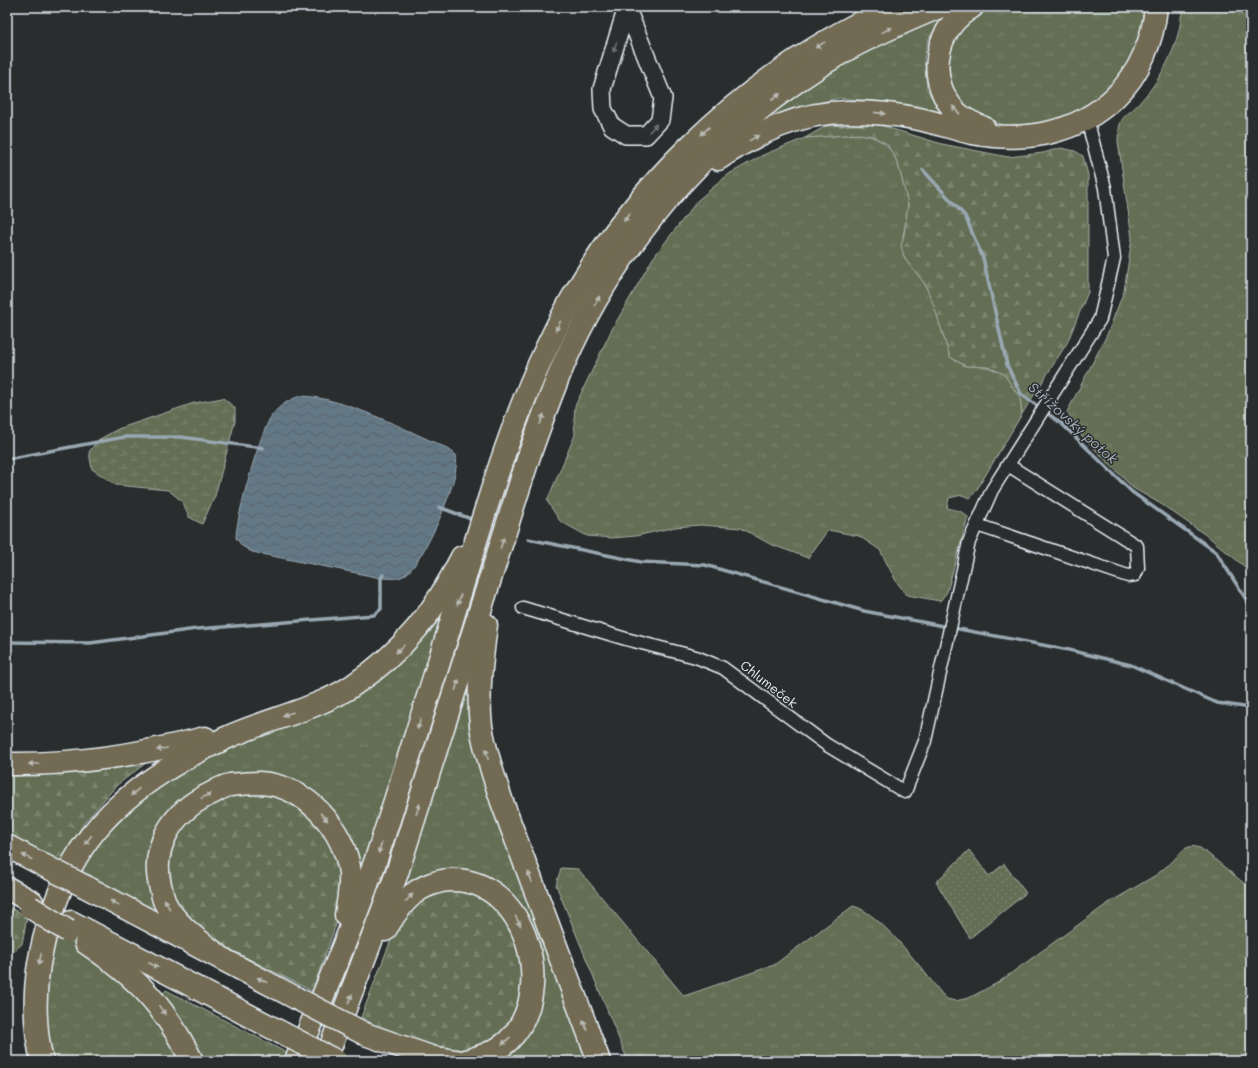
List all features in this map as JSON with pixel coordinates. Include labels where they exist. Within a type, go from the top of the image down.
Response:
[{"type":"highway","points":[[296,1061],[338,959],[374,864],[500,470],[546,350],[574,297],[600,255],[631,211],[651,186],[730,108],[784,68],[878,7]]},
{"type":"highway","points":[[842,31],[892,7]]},
{"type":"highway","points":[[325,1061],[397,873],[530,452],[565,361],[617,267],[646,226],[685,180],[707,156],[744,122],[795,82],[848,49],[939,7]]},
{"type":"highway","points":[[972,7],[956,19],[943,38],[938,52],[937,65],[941,90],[957,113],[970,121],[988,130],[1030,136]]},
{"type":"highway","points":[[685,180],[758,135],[787,122],[826,113],[847,112],[895,115],[978,134],[1006,137],[1030,136],[1060,131],[1087,118],[1109,103],[1120,92],[1137,68],[1152,31],[1156,7]]},
{"type":"highway","points":[[42,1061],[36,1005],[38,971],[45,934],[63,882],[84,844],[114,810],[163,771],[191,755],[254,726],[312,705],[350,688],[384,663],[404,645],[441,595],[453,574],[500,470]]},
{"type":"highway","points":[[490,580],[480,698],[481,725],[488,760],[502,802],[599,1061]]},
{"type":"highway","points":[[7,764],[58,764],[113,758],[168,748],[254,726]]},
{"type":"highway","points":[[224,960],[180,924],[165,902],[157,877],[158,854],[165,834],[175,818],[196,800],[228,786],[261,783],[283,789],[302,798],[324,816],[336,831],[345,852],[350,874],[349,898],[338,959]]},
{"type":"highway","points":[[7,846],[417,1061]]},
{"type":"highway","points":[[363,965],[397,911],[413,894],[428,885],[446,880],[460,880],[474,883],[487,889],[502,900],[513,913],[528,943],[532,976],[525,1016],[518,1029],[508,1040],[494,1051],[480,1057],[464,1061]]},
{"type":"highway","points":[[7,889],[70,927],[336,1061]]},
{"type":"highway","points":[[70,927],[138,982],[156,1001],[171,1022],[192,1061]]},
{"type":"highway","points":[[364,1034],[431,1058],[456,1061]]},
{"type":"street","points":[[627,8],[663,98],[660,120],[646,135],[626,135],[612,126],[603,109],[602,89],[627,8]]},
{"type":"street","points":[[1008,465],[1137,546],[1138,568],[1135,575],[1128,576],[977,525],[992,490],[1100,319],[1114,258],[1105,188],[1087,118]]},
{"type":"street","name":"Chlumeček","points":[[523,608],[626,639],[696,656],[719,666],[739,678],[827,746],[905,792],[923,747],[969,542],[977,525]]},
{"type":"green space","points":[[996,7],[1146,7],[1140,37],[1132,58],[1118,79],[1105,92],[1092,103],[1077,112],[1060,119],[1043,124],[1008,126],[981,116],[964,106],[952,89],[946,67],[947,53],[966,25],[976,16]]},
{"type":"green space","points":[[1182,7],[1251,7],[1251,572],[1210,538],[1161,504],[1133,488],[1079,433],[1067,412],[1107,335],[1124,291],[1132,238],[1118,141],[1120,125],[1124,117],[1136,107],[1157,81],[1164,69],[1175,45],[1181,20]]},
{"type":"green space","points":[[945,15],[928,40],[924,59],[927,89],[941,113],[932,115],[896,103],[839,98],[804,106],[756,125],[837,67],[882,41]]},
{"type":"green space","points":[[876,124],[942,144],[1008,157],[1043,153],[1061,148],[1075,151],[1083,156],[1088,175],[1088,292],[1067,343],[1022,414],[1020,398],[1004,374],[988,367],[966,366],[950,357],[934,306],[925,284],[905,259],[901,246],[908,204],[898,163],[887,144],[872,136],[859,134],[805,138],[826,126]]},
{"type":"green space","points":[[859,134],[870,136],[885,144],[895,157],[908,202],[908,211],[903,237],[904,255],[908,264],[923,281],[929,293],[950,357],[966,366],[988,367],[1004,374],[1020,398],[1022,414],[976,491],[970,498],[962,495],[949,498],[947,508],[960,511],[968,517],[947,592],[940,601],[907,595],[896,581],[880,550],[859,536],[828,530],[808,558],[770,544],[741,528],[700,525],[675,527],[636,536],[612,538],[587,536],[560,521],[547,501],[575,435],[575,406],[611,331],[653,258],[698,200],[729,174],[763,155],[805,138]]},
{"type":"green space","points":[[223,398],[235,408],[235,421],[215,496],[202,524],[189,517],[182,501],[168,490],[116,485],[92,469],[89,452],[98,440],[118,429],[194,403]]},
{"type":"green space","points":[[440,616],[444,618],[359,873],[156,830],[149,854],[148,872],[159,913],[80,870],[105,836],[150,792],[197,760],[306,716]]},
{"type":"green space","points":[[470,684],[592,1061],[495,1061],[404,884]]},
{"type":"green space","points":[[146,763],[117,785],[83,824],[62,863],[7,834],[7,775],[18,776],[87,772]]},
{"type":"green space","points":[[230,791],[281,794],[319,820],[339,854],[341,911],[312,991],[204,936],[170,900],[164,856],[180,822]]},
{"type":"green space","points":[[1192,846],[1200,848],[1207,853],[1251,889],[1251,1061],[628,1061],[556,885],[561,868],[578,869],[684,996],[774,965],[853,906],[876,919],[901,944],[942,994],[947,999],[955,1001],[969,998],[999,982],[1107,904],[1156,875],[1172,862],[1184,849]]},
{"type":"green space","points":[[969,850],[989,876],[1004,864],[1026,893],[970,938],[936,882]]},
{"type":"green space","points":[[459,886],[498,904],[525,960],[519,1013],[491,1046],[447,1054],[381,1029],[361,1017],[396,927],[416,899]]},
{"type":"green space","points":[[7,906],[27,917],[22,944],[7,957]]},
{"type":"green space","points":[[55,933],[78,944],[136,990],[185,1061],[51,1061],[47,1034],[45,993]]},
{"type":"green space","points":[[166,990],[289,1054],[286,1061],[201,1061],[163,993]]},
{"type":"water","points":[[300,396],[335,402],[354,408],[447,448],[456,455],[456,466],[453,481],[448,499],[440,518],[422,554],[413,567],[402,577],[381,578],[252,552],[242,546],[236,538],[244,494],[255,456],[267,424],[278,408],[288,401]]},
{"type":"waterway","name":"Střížovský potok","points":[[923,170],[965,216],[983,258],[1007,365],[1021,394],[1062,424],[1132,492],[1216,552],[1251,607]]},
{"type":"waterway","points":[[7,459],[124,437],[181,437],[263,448]]},
{"type":"waterway","points":[[439,507],[471,519]]},
{"type":"waterway","points":[[528,539],[641,562],[705,565],[864,611],[1069,650],[1131,665],[1217,703],[1251,708]]},
{"type":"waterway","points":[[7,642],[90,643],[197,629],[374,615],[381,609],[381,578],[383,575]]}]
